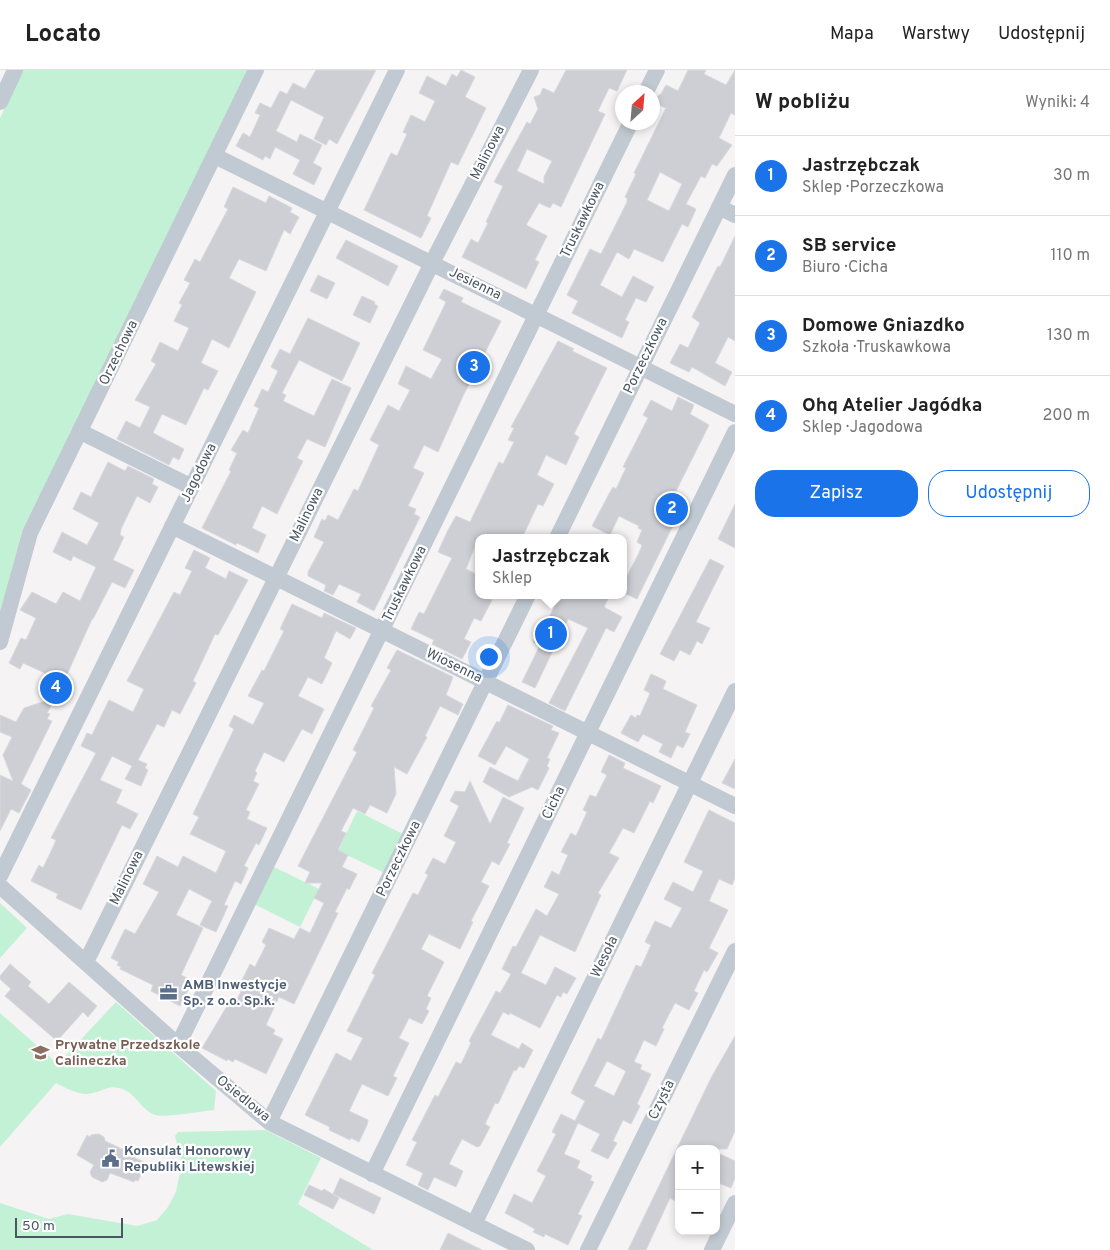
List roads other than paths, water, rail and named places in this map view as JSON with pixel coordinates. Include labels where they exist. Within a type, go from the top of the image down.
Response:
[{"type":"street","points":[[0,102],[15,70]]},
{"type":"street","name":"Orzechowa","points":[[0,642],[30,532],[81,432],[256,70]]},
{"type":"street","name":"Jagodowa","points":[[0,876],[397,70]]},
{"type":"street","name":"Malinowa","points":[[86,962],[432,263],[531,70]]},
{"type":"street","points":[[650,85],[657,70]]},
{"type":"street","name":"Truskawkowa","points":[[178,1045],[627,130]]},
{"type":"street","name":"Jesienna","points":[[215,156],[735,414]]},
{"type":"street","name":"Porzeczkowa","points":[[559,534],[735,175]]},
{"type":"street","points":[[719,208],[735,215]]},
{"type":"street","points":[[81,432],[192,487]]},
{"type":"street","name":"Cicha","points":[[372,1174],[735,432]]},
{"type":"street","name":"Wiosenna","points":[[172,526],[735,806]]},
{"type":"street","name":"Porzeczkowa","points":[[269,1122],[526,599]]},
{"type":"street","name":"Wesoła","points":[[474,1224],[735,691]]},
{"type":"street","name":"Osiedlowa","points":[[0,886],[178,1045],[269,1122],[527,1250]]},
{"type":"street","name":"Czysta","points":[[588,1250],[735,951]]},
{"type":"street","points":[[712,1250],[735,1203]]},
{"type":"place","name":"Domowe Gniazdko","points":[[474,367]]},
{"type":"place","name":"SB service","points":[[672,509]]},
{"type":"place","name":"Jastrzębczak","points":[[551,634]]},
{"type":"place","name":"Ohq Atelier Jagódka","points":[[56,688]]},
{"type":"place","name":"AMB Inwestycje Sp. z o.o. Sp.k.","points":[[169,993]]},
{"type":"place","name":"Prywatne Przedszkole Calineczka","points":[[41,1053]]},
{"type":"place","name":"Konsulat Honorowy Republiki Litewskiej","points":[[110,1159]]}]
